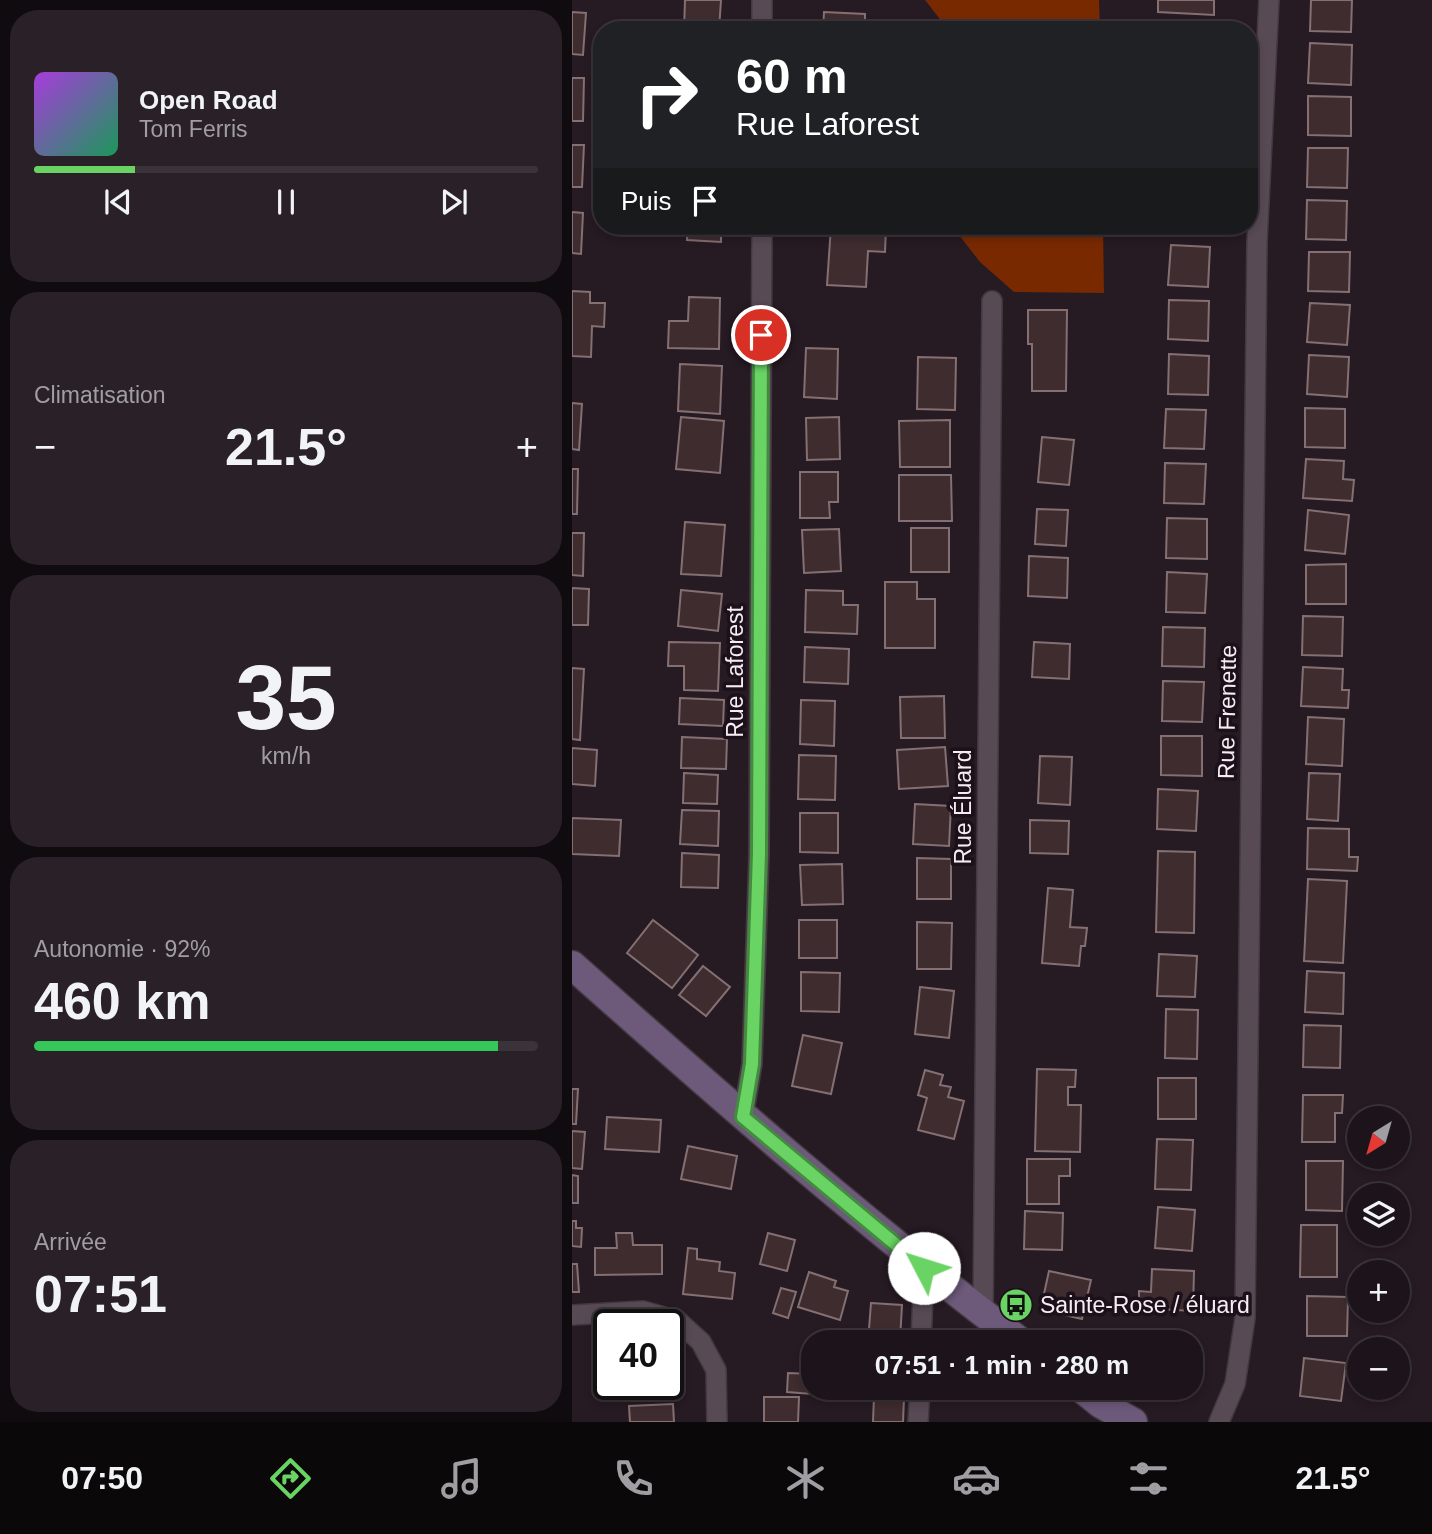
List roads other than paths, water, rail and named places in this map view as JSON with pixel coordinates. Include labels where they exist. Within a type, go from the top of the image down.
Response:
[{"type":"street","points":[[762,0],[762,21]]},
{"type":"street","name":"Rue Frenette","points":[[1258,222],[1269,0]]},
{"type":"street","name":"Rue Laforest","points":[[743,1117],[752,1064],[759,853],[762,235]]},
{"type":"street","name":"Rue Frenette","points":[[1219,1422],[1235,1384],[1245,1318],[1257,235]]},
{"type":"street","name":"Rue Éluard","points":[[983,1314],[992,301]]},
{"type":"street","points":[[572,965],[743,1117],[924,1268],[1005,1330]]},
{"type":"street","points":[[921,1330],[924,1268]]},
{"type":"street","points":[[572,1315],[643,1311],[678,1321],[702,1342],[716,1370],[717,1422]]},
{"type":"street","points":[[918,1422],[919,1400]]},
{"type":"street","points":[[1096,1400],[1133,1422]]},
{"type":"place","name":"Sainte-Rose / éluard","points":[[1016,1305]]}]
